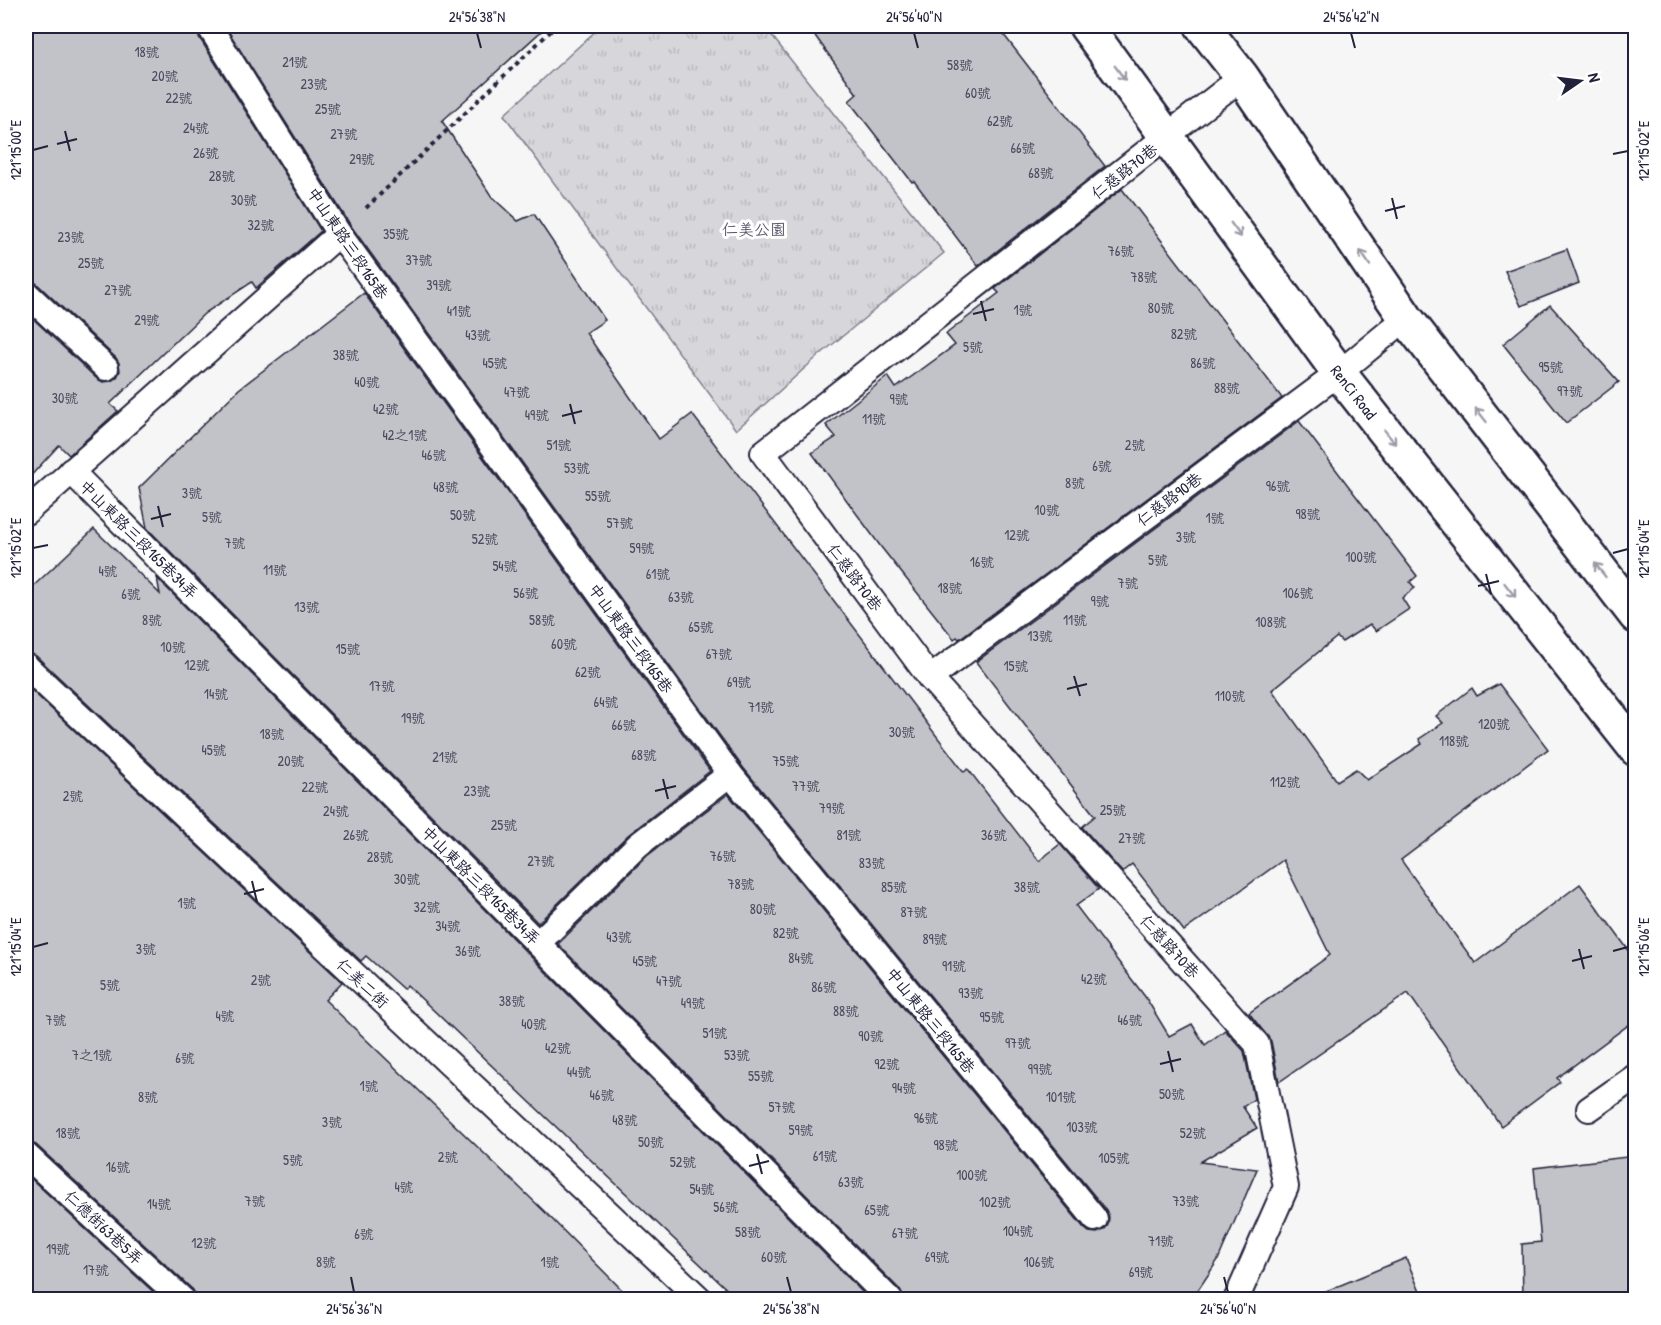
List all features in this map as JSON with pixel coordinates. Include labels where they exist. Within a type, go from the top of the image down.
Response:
[{"type":"street","name":"RenCi Road","points":[[1086,26],[1339,373],[1635,749]]},
{"type":"street","points":[[1202,26],[1242,77],[1406,318],[1635,616]]},
{"type":"lane","name":"中山東路三段165巷","points":[[209,26],[339,234],[730,774],[1095,1219]]},
{"type":"lane","name":"仁慈路70巷","points":[[1236,1299],[1286,1187],[1257,1044],[930,678],[763,453],[1242,77]]},
{"type":"lane","points":[[26,512],[339,234]]},
{"type":"lane","points":[[26,293],[105,368]]},
{"type":"lane","name":"仁慈路90巷","points":[[930,678],[1339,373],[1406,318]]},
{"type":"lane","name":"中山東路三段165巷34弄","points":[[71,471],[890,1299]]},
{"type":"lane","name":"仁美二街","points":[[26,666],[701,1299]]},
{"type":"lane","points":[[538,943],[638,845],[730,774]]},
{"type":"lane","points":[[1589,1109],[1635,1076]]},
{"type":"lane","name":"仁德街63巷5弄","points":[[26,1155],[183,1299]]},
{"type":"path","points":[[339,234],[556,26]]},
{"type":"green space","name":"仁美公園","points":[[601,26],[764,26],[944,253],[816,358],[736,430],[504,115]]},
{"type":"building","points":[[26,26],[195,26],[197,34],[321,231],[256,288],[252,282],[205,313],[110,404],[118,411],[69,455],[59,445],[26,481],[26,312],[97,379],[103,382],[111,381],[120,371],[116,358],[36,283],[26,279]]},
{"type":"building","points":[[225,26],[547,26],[442,121],[492,197],[518,221],[534,214],[605,320],[586,333],[659,439],[692,414],[964,772],[968,769],[1039,861],[1060,844],[1099,889],[1076,906],[1146,998],[1169,1036],[1192,1024],[1205,1045],[1225,1030],[1244,1051],[1254,1099],[1243,1107],[1257,1128],[1200,1162],[1257,1169],[1218,1260],[1192,1299],[904,1299],[900,1290],[558,944],[647,856],[728,794],[1084,1228],[1089,1232],[1097,1233],[1108,1225],[1109,1217],[1106,1210],[741,765],[351,226]]},
{"type":"building","points":[[808,26],[997,26],[1105,166],[978,266],[914,181],[912,182],[849,101],[857,94]]},
{"type":"building","points":[[1122,189],[1282,398],[959,639],[957,637],[954,639],[881,547],[812,453],[836,437],[826,425],[888,376],[896,388],[955,345],[946,334],[999,293],[995,289]]},
{"type":"building","points":[[1567,249],[1579,283],[1521,306],[1505,271]]},
{"type":"building","points":[[364,293],[710,771],[628,835],[538,923],[147,528],[139,488],[239,389]]},
{"type":"building","points":[[1550,305],[1619,382],[1566,423],[1503,344]]},
{"type":"building","points":[[1299,421],[1417,576],[1410,582],[1415,588],[1402,598],[1409,609],[1376,631],[1370,624],[1342,642],[1337,637],[1272,690],[1337,781],[1356,769],[1367,780],[1422,744],[1419,739],[1443,723],[1436,716],[1472,688],[1477,696],[1499,684],[1548,749],[1401,860],[1475,963],[1580,884],[1635,959],[1635,1020],[1557,1078],[1560,1082],[1501,1126],[1408,993],[1279,1082],[1271,1041],[1249,1013],[1330,955],[1283,860],[1184,931],[1132,864],[1122,872],[1082,827],[1095,816],[976,662]]},
{"type":"building","points":[[94,529],[160,594],[157,578],[869,1299],[737,1299],[407,985],[403,989],[366,956],[361,961],[36,656],[26,652],[26,593]]},
{"type":"building","points":[[26,685],[342,982],[325,1000],[544,1211],[631,1299],[197,1299],[193,1290],[36,1145],[26,1141]]},
{"type":"building","points":[[1635,1156],[1635,1299],[1523,1299],[1522,1244],[1541,1242],[1534,1168]]},
{"type":"building","points":[[26,1174],[161,1299],[26,1299]]},
{"type":"building","points":[[1406,1258],[1423,1299],[1307,1299]]}]
